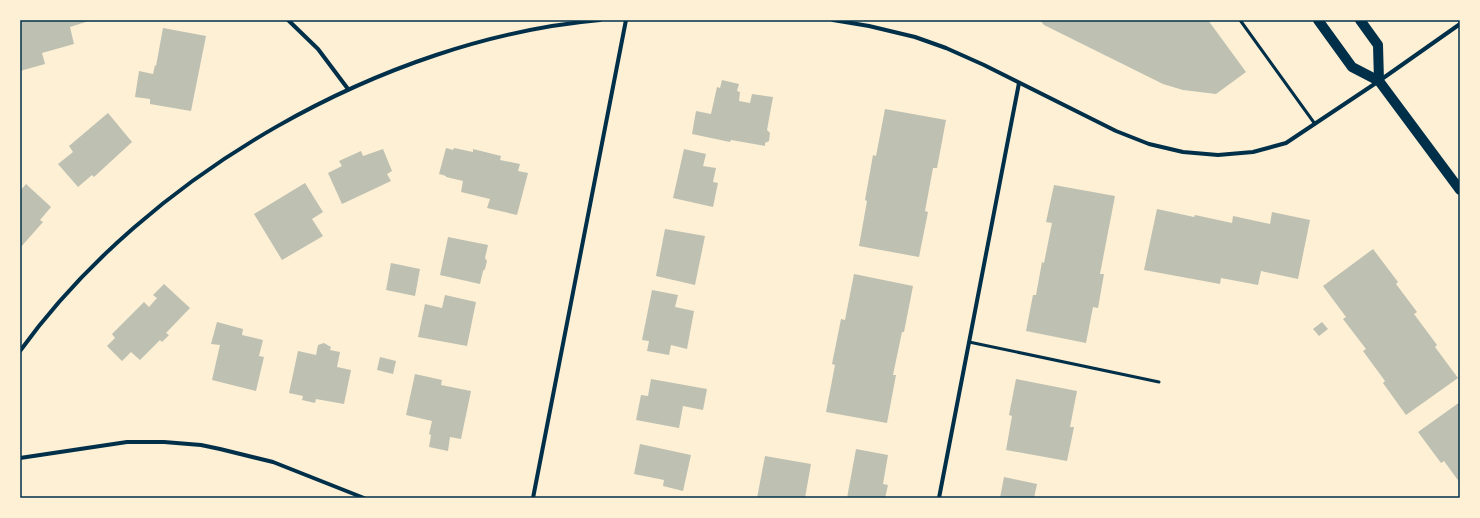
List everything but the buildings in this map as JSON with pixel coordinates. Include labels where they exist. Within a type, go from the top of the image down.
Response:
[{"type":"main road","points":[[1318,20],[1352,67],[1379,81],[1460,190]]},
{"type":"main road","points":[[1360,20],[1378,45],[1379,81]]},
{"type":"street","points":[[288,20],[318,49],[348,89]]},
{"type":"street","points":[[20,351],[79,280],[115,244],[159,206],[192,181],[249,142],[290,118],[348,89],[401,68],[477,43],[542,28],[575,22],[600,20]]},
{"type":"street","points":[[533,498],[626,20]]},
{"type":"street","points":[[833,20],[869,26],[915,37],[946,48],[1132,138],[1149,144],[1183,152],[1218,155],[1253,152],[1286,143],[1315,125],[1460,24]]},
{"type":"street","points":[[939,498],[1019,83]]},
{"type":"street","points":[[20,458],[127,442],[164,442],[201,445],[249,455],[273,462],[364,498]]},
{"type":"lane","points":[[1240,20],[1315,125]]},
{"type":"lane","points":[[969,342],[1159,382]]}]
